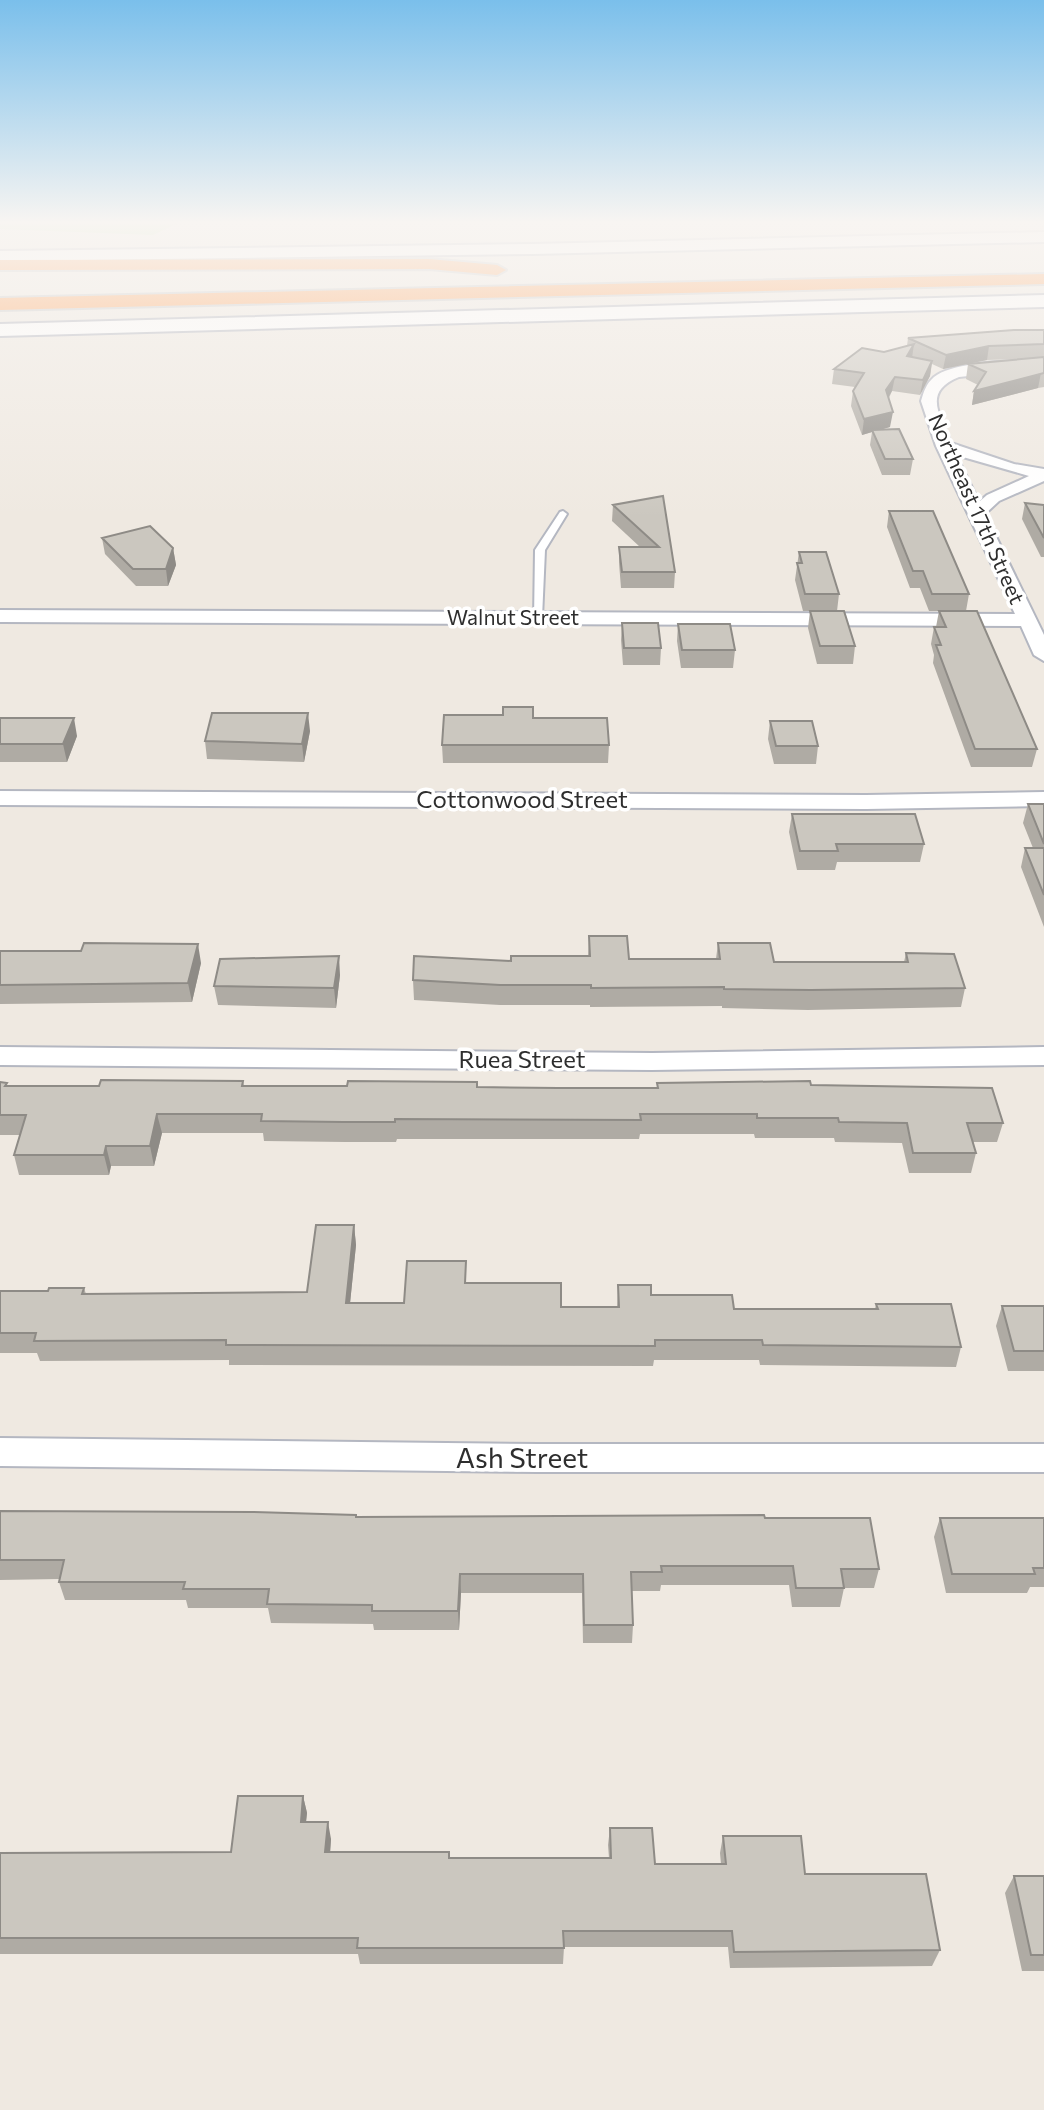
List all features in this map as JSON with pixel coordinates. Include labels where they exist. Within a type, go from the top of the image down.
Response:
[{"type":"main road","points":[[0,330],[343,320]]},
{"type":"street","name":"Northeast 17th Street","points":[[1044,364],[956,373],[941,379],[932,388],[928,401],[944,446],[1044,655]]},
{"type":"street","points":[[944,446],[1011,468],[1044,474]]},
{"type":"street","points":[[977,513],[993,498],[1044,474]]},
{"type":"street","name":"Walnut Street","points":[[0,616],[1027,620]]},
{"type":"street","name":"Cottonwood Street","points":[[0,798],[852,802],[1044,799]]},
{"type":"street","name":"Ruea Street","points":[[0,1056],[427,1060],[937,1059],[1044,1056]]},
{"type":"street","name":"Ash Street","points":[[0,1452],[538,1458],[1044,1458]]},
{"type":"lane","points":[[537,618],[540,550],[563,514]]},
{"type":"building","points":[[1044,330],[1044,344],[989,346],[946,355],[908,338]]},
{"type":"building","points":[[914,344],[907,356],[932,361],[923,380],[895,377],[886,390],[893,412],[864,419],[853,391],[864,373],[834,369],[862,348],[884,352]]},
{"type":"building","points":[[1044,357],[1044,373],[974,391],[986,372],[968,364]]},
{"type":"building","points":[[899,429],[913,459],[885,459],[872,430]]},
{"type":"building","points":[[663,496],[675,572],[622,572],[619,547],[659,547],[613,505]]},
{"type":"building","points":[[1025,503],[1044,505],[1044,538]]},
{"type":"building","points":[[889,511],[933,511],[969,594],[932,594],[923,571],[913,571]]},
{"type":"building","points":[[150,526],[173,548],[166,569],[133,569],[102,538]]},
{"type":"building","points":[[799,552],[826,552],[839,594],[805,594],[797,563],[802,563]]},
{"type":"building","points":[[810,611],[844,611],[855,646],[820,646]]},
{"type":"building","points":[[939,611],[977,611],[1037,749],[975,749],[936,645],[941,645],[934,627],[946,627]]},
{"type":"building","points":[[622,623],[658,623],[661,648],[624,648]]},
{"type":"building","points":[[678,624],[730,624],[735,650],[682,650]]},
{"type":"building","points":[[503,707],[533,707],[533,718],[607,718],[609,745],[442,745],[444,715],[503,715]]},
{"type":"building","points":[[212,713],[308,713],[302,744],[205,741]]},
{"type":"building","points":[[0,718],[74,718],[63,744],[0,744]]},
{"type":"building","points":[[770,721],[812,721],[818,746],[776,746]]},
{"type":"building","points":[[1028,804],[1044,804],[1044,844]]},
{"type":"building","points":[[792,814],[915,814],[924,844],[836,844],[838,851],[800,851]]},
{"type":"building","points":[[1025,848],[1044,848],[1044,895]]},
{"type":"building","points":[[589,936],[627,936],[629,959],[720,959],[718,943],[770,943],[774,962],[908,962],[906,953],[954,954],[965,988],[591,988],[591,985],[500,985],[413,980],[414,956],[511,961],[511,956],[590,956]]},
{"type":"building","points":[[84,943],[198,944],[188,983],[0,985],[0,951],[81,951]]},
{"type":"building","points":[[339,956],[334,988],[214,986],[220,959]]},
{"type":"building","points":[[101,1080],[243,1081],[242,1086],[347,1086],[348,1081],[477,1082],[477,1087],[558,1088],[658,1088],[657,1083],[810,1081],[811,1085],[992,1088],[1003,1123],[967,1123],[976,1153],[913,1153],[907,1123],[839,1122],[838,1118],[757,1118],[757,1114],[640,1114],[641,1120],[395,1119],[395,1122],[343,1122],[261,1121],[262,1114],[157,1114],[150,1146],[106,1146],[104,1155],[14,1155],[26,1115],[0,1115],[0,1082],[7,1083],[5,1086],[99,1086]]},
{"type":"building","points":[[316,1225],[354,1225],[346,1303],[404,1303],[407,1261],[466,1261],[465,1283],[561,1283],[561,1307],[619,1307],[618,1285],[651,1285],[651,1295],[732,1295],[734,1309],[878,1309],[876,1304],[951,1304],[961,1347],[763,1345],[762,1340],[655,1340],[655,1346],[226,1345],[226,1340],[34,1341],[36,1333],[0,1333],[0,1291],[84,1288],[82,1294],[307,1292]]},
{"type":"building","points":[[1002,1306],[1044,1306],[1044,1351],[1014,1351]]},
{"type":"building","points":[[0,1511],[252,1512],[356,1517],[764,1515],[765,1518],[870,1518],[879,1569],[841,1569],[844,1588],[796,1588],[793,1566],[661,1566],[662,1572],[631,1572],[633,1625],[584,1625],[583,1574],[460,1574],[458,1611],[372,1611],[372,1605],[267,1604],[269,1589],[183,1589],[185,1582],[59,1582],[64,1560],[0,1560]]},
{"type":"building","points":[[940,1518],[1044,1518],[1044,1568],[1033,1568],[1035,1574],[952,1574]]},
{"type":"building","points":[[238,1796],[303,1796],[301,1822],[328,1822],[325,1852],[449,1852],[449,1858],[611,1858],[610,1828],[652,1828],[655,1864],[726,1864],[723,1836],[801,1836],[805,1874],[926,1874],[940,1950],[734,1952],[732,1931],[563,1931],[564,1948],[357,1948],[358,1938],[0,1938],[0,1853],[231,1852]]},
{"type":"building","points":[[1014,1876],[1044,1876],[1044,1955],[1031,1955]]}]
